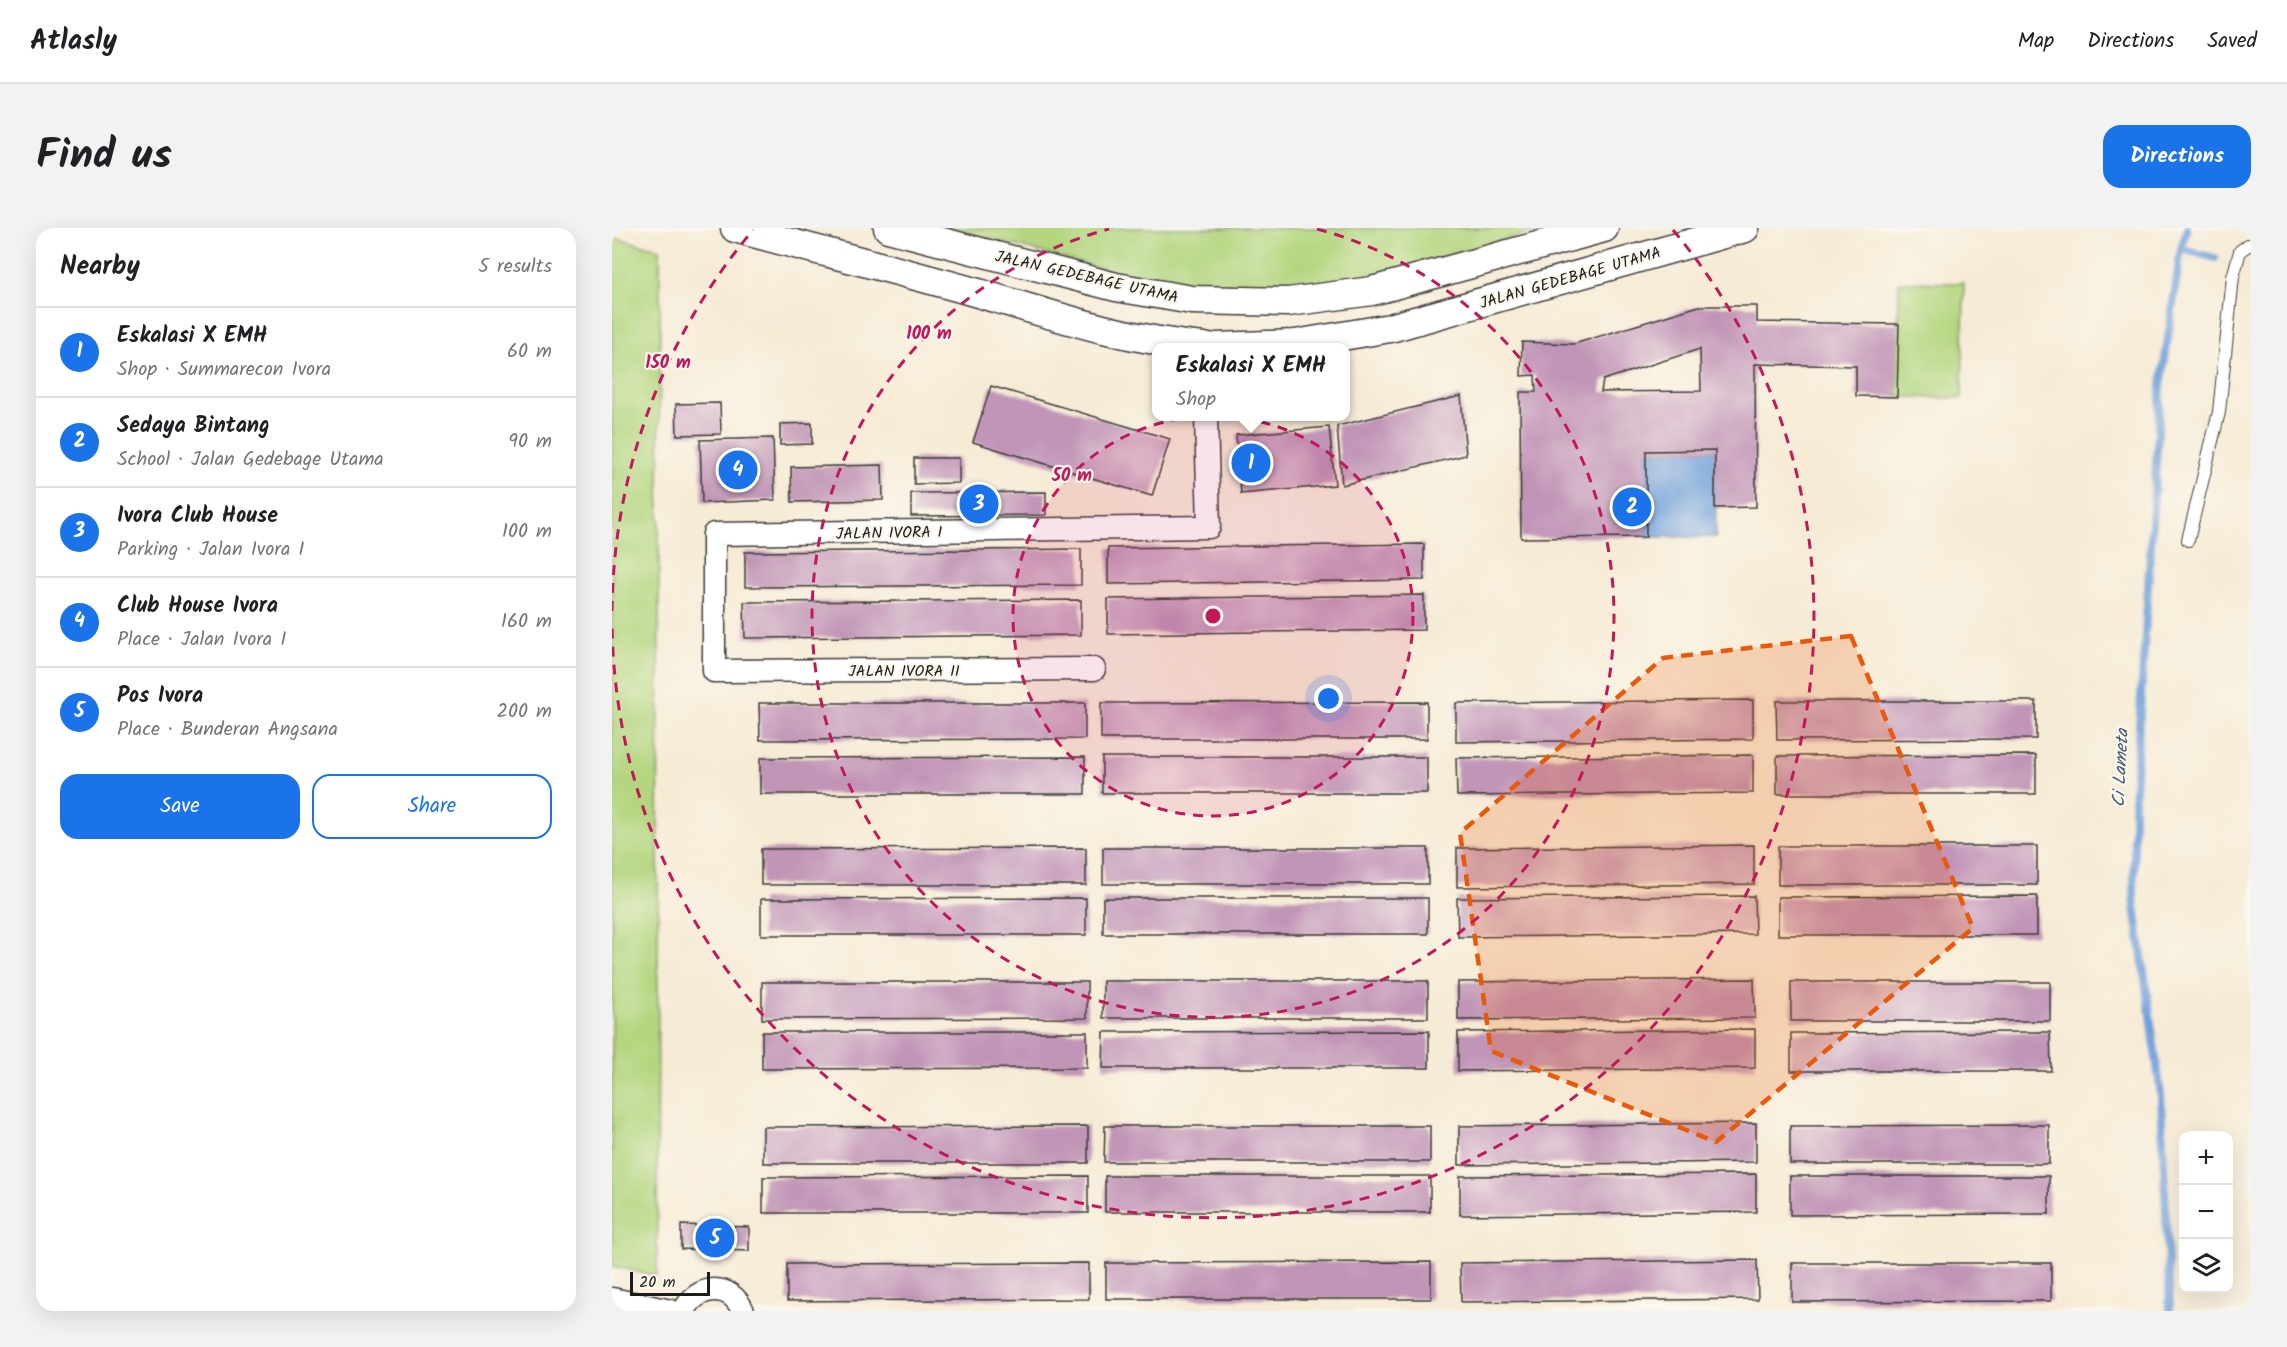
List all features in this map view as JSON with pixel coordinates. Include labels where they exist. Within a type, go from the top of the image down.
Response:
[{"type":"street","points":[[735,228],[936,281],[1103,329],[1174,343]]},
{"type":"street","name":"JALAN GEDEBAGE UTAMA","points":[[888,228],[1116,286],[1181,298],[1288,302],[1372,291],[1604,228]]},
{"type":"street","name":"JALAN GEDEBAGE UTAMA","points":[[1301,343],[1390,328],[1745,228]]},
{"type":"street","points":[[936,281],[945,243]]},
{"type":"street","name":"JALAN IVORA I","points":[[714,671],[714,534],[1209,527],[1206,421]]},
{"type":"street","name":"JALAN IVORA II","points":[[714,671],[1094,669]]},
{"type":"street","points":[[684,1311],[694,1296],[704,1291],[714,1290],[734,1296],[743,1311]]},
{"type":"street","points":[[612,1299],[671,1311]]},
{"type":"lane","points":[[2187,540],[2219,412],[2233,277],[2240,251],[2247,245],[2251,245]]},
{"type":"highlighted area","points":[[1851,636],[1973,928],[1716,1142],[1491,1051],[1460,833],[1663,658]]},
{"type":"green space","points":[[947,228],[1548,228],[1368,277],[1287,289],[1193,286],[1120,273]]},
{"type":"green space","points":[[612,237],[660,249],[657,1276],[612,1266]]},
{"type":"green space","points":[[1899,282],[1964,283],[1962,398],[1897,397]]},
{"type":"water","points":[[1715,450],[1716,537],[1646,537],[1646,451]]},
{"type":"building","points":[[1699,306],[1757,306],[1757,322],[1899,324],[1897,397],[1856,396],[1856,366],[1755,364],[1756,507],[1715,508],[1715,450],[1646,451],[1646,537],[1521,538],[1520,392],[1536,392],[1535,375],[1521,376],[1522,342],[1574,344]],"holes":[[[1700,349],[1701,391],[1601,392],[1603,380]]]},
{"type":"building","points":[[991,386],[1170,439],[1152,496],[973,442]]},
{"type":"building","points":[[1461,396],[1466,455],[1342,485],[1337,426]]},
{"type":"building","points":[[720,403],[721,434],[677,435],[676,404]]},
{"type":"building","points":[[812,423],[812,444],[780,445],[780,424]]},
{"type":"building","points":[[1329,427],[1335,485],[1241,494],[1236,435]]},
{"type":"building","points":[[773,438],[775,500],[702,503],[700,440]]},
{"type":"building","points":[[914,458],[959,458],[959,483],[914,484]]},
{"type":"building","points":[[882,465],[883,500],[792,502],[791,467]]},
{"type":"building","points":[[1046,492],[1046,515],[911,516],[911,493]]},
{"type":"building","points":[[1424,544],[1424,580],[1108,584],[1108,548]]},
{"type":"building","points":[[1081,549],[1081,585],[745,587],[745,552]]},
{"type":"building","points":[[1424,595],[1424,630],[1108,634],[1108,599]]},
{"type":"building","points":[[1081,600],[1081,635],[745,638],[744,602]]},
{"type":"building","points":[[1753,700],[1753,739],[1456,742],[1456,703]]},
{"type":"building","points":[[1776,701],[2036,701],[2036,739],[1777,740]]},
{"type":"building","points":[[1427,702],[1427,739],[1101,739],[1101,703]]},
{"type":"building","points":[[759,703],[1085,703],[1085,739],[760,740]]},
{"type":"building","points":[[1753,755],[1753,793],[1457,796],[1456,758]]},
{"type":"building","points":[[2036,755],[2036,794],[1777,794],[1777,756]]},
{"type":"building","points":[[1085,757],[1085,794],[760,794],[760,758]]},
{"type":"building","points":[[1102,757],[1427,757],[1427,793],[1102,793]]},
{"type":"building","points":[[1754,845],[1754,884],[1457,887],[1457,848]]},
{"type":"building","points":[[1778,846],[2037,846],[2037,885],[1778,885]]},
{"type":"building","points":[[1086,848],[1086,885],[761,885],[761,849]]},
{"type":"building","points":[[1103,848],[1428,848],[1428,884],[1103,884]]},
{"type":"building","points":[[1754,896],[1755,934],[1458,937],[1457,898]]},
{"type":"building","points":[[2037,896],[2037,935],[1778,935],[1778,897]]},
{"type":"building","points":[[1086,898],[1086,935],[761,935],[761,899]]},
{"type":"building","points":[[1103,898],[1428,898],[1428,934],[1103,934]]},
{"type":"building","points":[[1754,979],[1755,1018],[1458,1020],[1458,982]]},
{"type":"building","points":[[1103,981],[1428,981],[1428,1018],[1103,1018]]},
{"type":"building","points":[[762,982],[1087,982],[1087,1018],[762,1019]]},
{"type":"building","points":[[1791,982],[2050,982],[2050,1021],[1791,1021]]},
{"type":"building","points":[[1755,1029],[1755,1068],[1458,1071],[1458,1032]]},
{"type":"building","points":[[1429,1031],[1429,1068],[1103,1068],[1104,1032]]},
{"type":"building","points":[[762,1032],[1087,1032],[1087,1068],[762,1069]]},
{"type":"building","points":[[2050,1032],[2051,1071],[1791,1071],[1791,1033]]},
{"type":"building","points":[[1756,1123],[1756,1162],[1459,1165],[1459,1126]]},
{"type":"building","points":[[2049,1125],[2049,1164],[1790,1164],[1790,1126]]},
{"type":"building","points":[[1088,1126],[1088,1163],[763,1163],[763,1127]]},
{"type":"building","points":[[1105,1126],[1430,1126],[1430,1162],[1104,1162]]},
{"type":"building","points":[[1756,1174],[1756,1212],[1460,1215],[1460,1176]]},
{"type":"building","points":[[1088,1176],[1088,1213],[763,1213],[763,1177]]},
{"type":"building","points":[[1105,1176],[1430,1176],[1430,1212],[1105,1212]]},
{"type":"building","points":[[1790,1176],[2049,1176],[2049,1214],[1790,1215]]},
{"type":"building","points":[[681,1225],[749,1227],[749,1251],[681,1249]]},
{"type":"building","points":[[1757,1260],[1758,1299],[1461,1302],[1460,1263]]},
{"type":"building","points":[[1431,1262],[1431,1299],[1106,1299],[1106,1263]]},
{"type":"building","points":[[1089,1263],[1089,1299],[787,1301],[787,1264]]},
{"type":"building","points":[[1792,1263],[2051,1263],[2051,1301],[1792,1302]]},
{"type":"waterway","name":"Ci Lameta","points":[[2170,1311],[2161,1095],[2134,899],[2134,804],[2161,386],[2181,249],[2187,228]]},
{"type":"waterway","points":[[2181,249],[2215,258]]},
{"type":"place","name":"Eskalasi X EMH","points":[[1251,463]]},
{"type":"place","name":"Club House Ivora","points":[[738,470]]},
{"type":"place","name":"Ivora Club House","points":[[979,504]]},
{"type":"place","name":"Sedaya Bintang","points":[[1632,507]]},
{"type":"place","name":"Pos Ivora","points":[[715,1238]]}]
